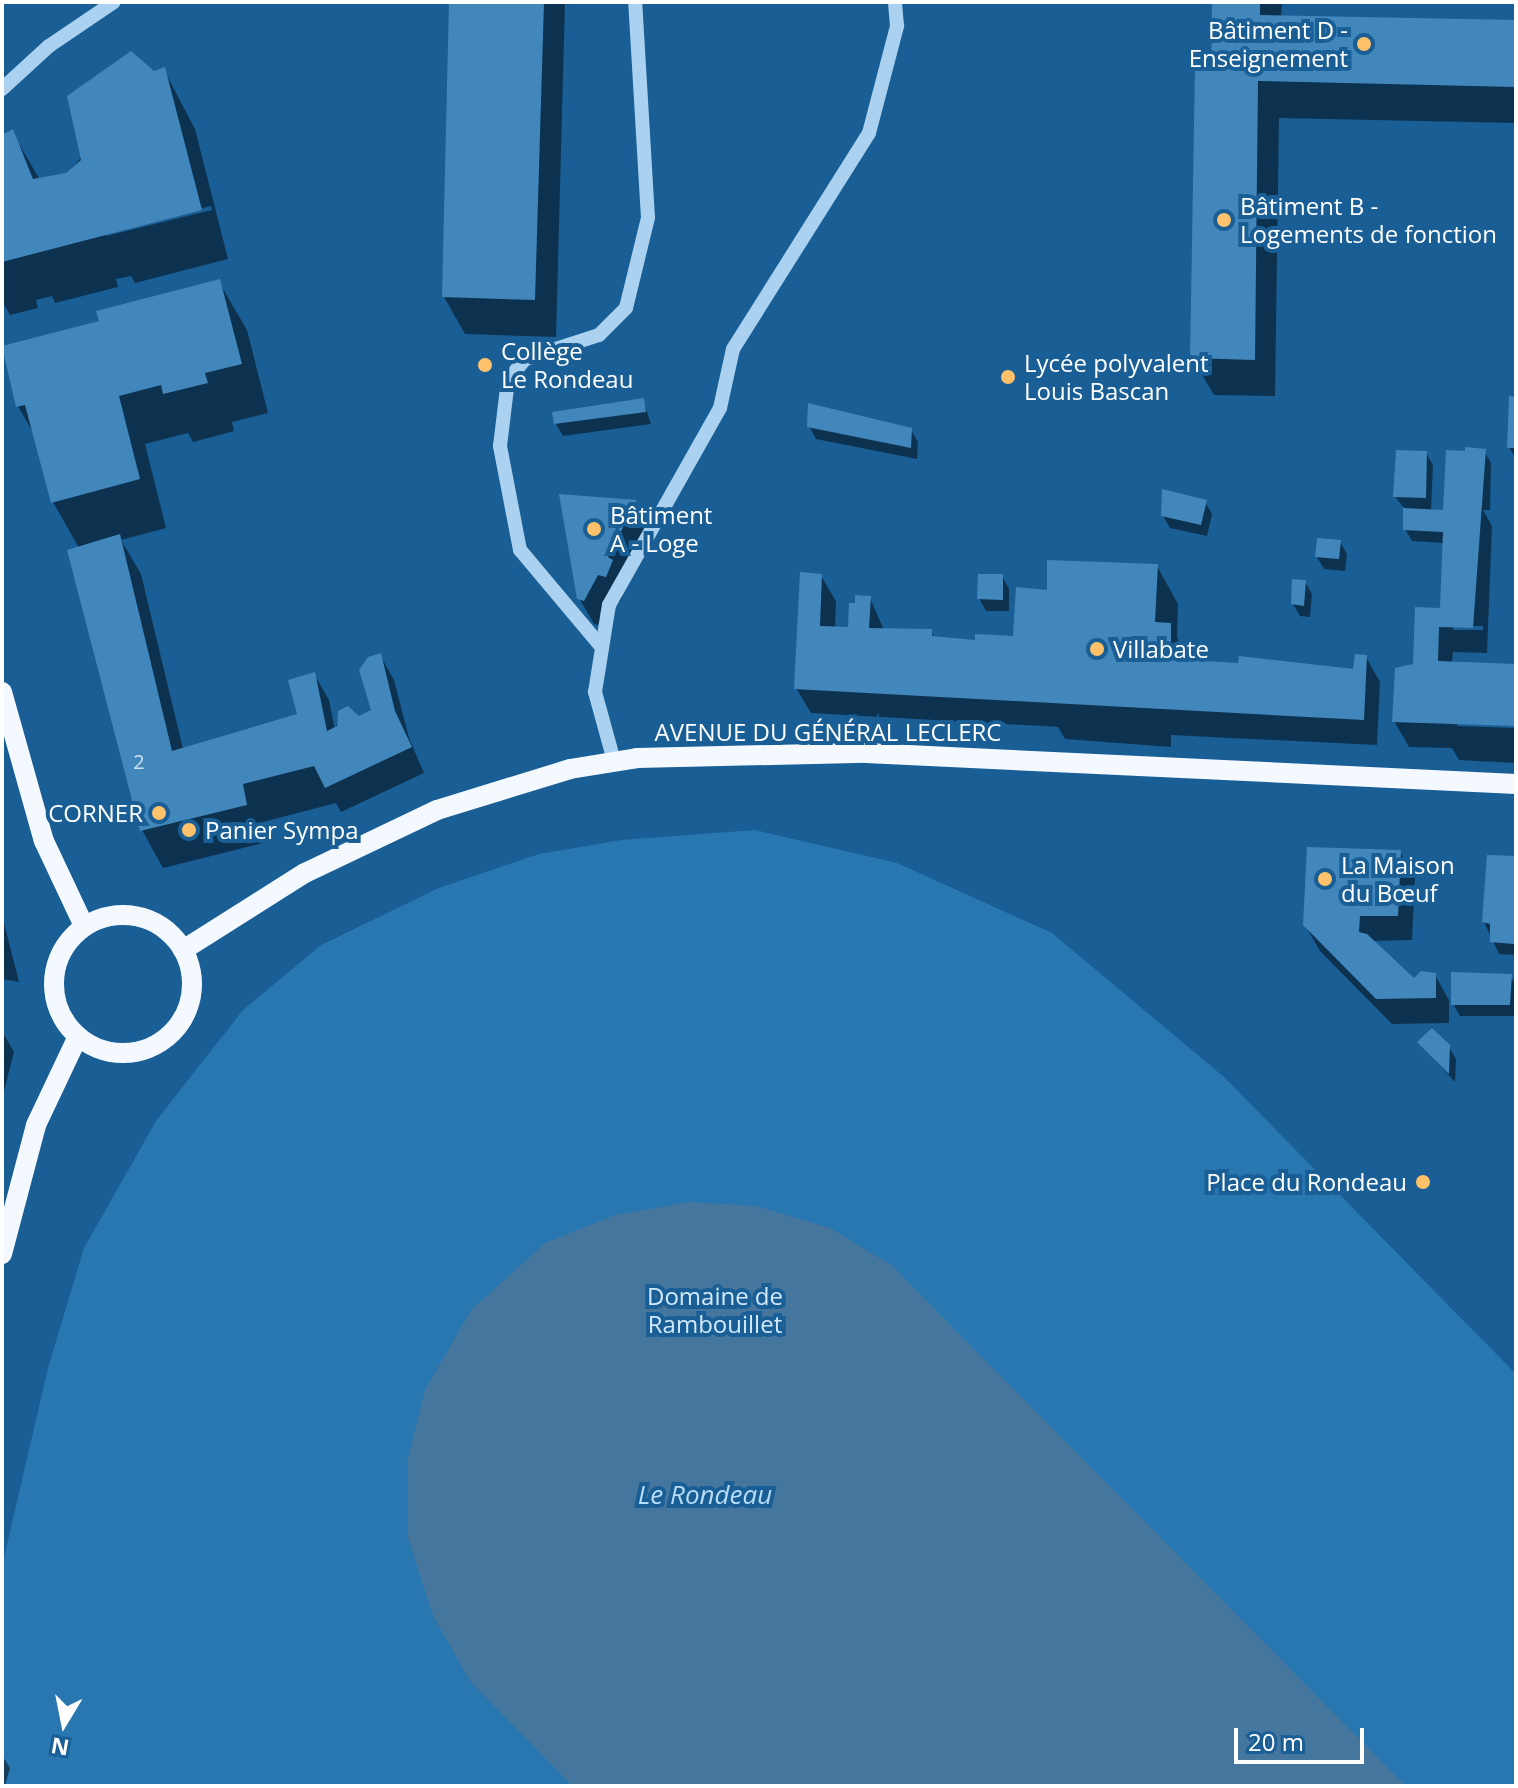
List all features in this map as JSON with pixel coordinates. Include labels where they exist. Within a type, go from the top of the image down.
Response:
[{"type":"main road","points":[[2,692],[44,841],[84,926]]},
{"type":"main road","name":"AVENUE DU GÉNÉRAL LECLERC","points":[[183,950],[305,873],[437,810],[570,769],[614,761],[688,753],[866,753],[1516,784]]},
{"type":"main road","points":[[129,915],[151,921],[183,950],[191,973],[191,995],[169,1035],[129,1052],[106,1051],[78,1036],[57,1006],[53,984],[57,962],[84,926],[129,915]]},
{"type":"main road","points":[[2,1254],[36,1125],[78,1036]]},
{"type":"lane","points":[[2,89],[49,46],[114,2]]},
{"type":"lane","points":[[599,644],[520,550],[500,446],[508,380],[525,359],[599,335],[626,308],[648,218],[635,2]]},
{"type":"lane","points":[[614,761],[595,692],[599,644],[609,605],[720,408],[733,349],[869,133],[897,26],[895,2]]},
{"type":"green space","name":"Domaine de Rambouillet","points":[[755,830],[897,863],[1052,933],[1224,1077],[1516,1374],[1516,1786],[2,1786],[2,1566],[48,1368],[84,1248],[156,1121],[243,1010],[321,945],[439,888],[539,854],[621,840]]},
{"type":"water","name":"Le Rondeau","points":[[690,1202],[756,1206],[830,1228],[891,1265],[1406,1786],[572,1786],[470,1681],[433,1616],[408,1538],[408,1458],[425,1390],[471,1310],[545,1243],[615,1215]]},
{"type":"building","points":[[449,2],[544,2],[535,300],[442,297]]},
{"type":"building","points":[[1212,2],[1260,2],[1260,15],[1516,20],[1516,87],[1258,81],[1255,360],[1190,358],[1195,69],[1211,69]]},
{"type":"building","points":[[131,51],[154,71],[165,67],[202,210],[2,262],[2,135],[13,129],[33,179],[66,173],[81,160],[67,96]]},
{"type":"building","points":[[220,279],[242,364],[205,373],[208,383],[163,394],[161,385],[119,396],[140,479],[51,503],[25,405],[16,407],[2,346],[99,321],[96,311]]},
{"type":"building","points":[[1509,396],[1516,397],[1516,448],[1507,448]]},
{"type":"building","points":[[644,398],[646,412],[554,424],[552,412]]},
{"type":"building","points":[[808,403],[912,428],[911,448],[807,427]]},
{"type":"building","points":[[1465,447],[1486,449],[1473,628],[1439,627],[1438,661],[1516,664],[1516,726],[1392,722],[1395,668],[1413,664],[1415,607],[1440,608],[1443,532],[1403,530],[1403,508],[1443,510],[1446,450],[1465,451]]},
{"type":"building","points":[[1396,450],[1427,451],[1426,498],[1393,497]]},
{"type":"building","points":[[1162,489],[1207,500],[1201,525],[1161,516]]},
{"type":"building","name":"Bâtiment A - Loge","points":[[559,494],[637,500],[608,557],[613,560],[606,577],[598,575],[584,601],[577,599]]},
{"type":"building","points":[[120,534],[172,751],[297,714],[288,680],[315,672],[327,731],[337,726],[338,711],[348,706],[359,716],[371,710],[359,670],[368,657],[381,653],[395,711],[412,747],[325,788],[314,766],[243,784],[247,805],[140,831],[67,550]]},
{"type":"building","points":[[1317,538],[1341,540],[1339,559],[1315,557]]},
{"type":"building","points":[[1047,560],[1158,564],[1155,622],[1171,623],[1171,659],[1238,663],[1239,656],[1353,669],[1355,654],[1367,655],[1364,720],[794,689],[800,572],[822,574],[820,626],[848,627],[849,603],[855,603],[855,595],[871,596],[869,628],[932,629],[932,636],[975,640],[975,634],[1013,636],[1016,587],[1047,590]]},
{"type":"building","points":[[978,574],[1003,574],[1003,600],[977,599]]},
{"type":"building","points":[[1292,579],[1306,580],[1304,606],[1291,604]]},
{"type":"building","points":[[1307,847],[1401,850],[1398,916],[1360,916],[1359,932],[1367,934],[1414,978],[1421,971],[1436,973],[1436,998],[1376,999],[1303,925]]},
{"type":"building","points":[[1487,855],[1516,856],[1514,944],[1490,942],[1490,924],[1482,922]]},
{"type":"building","points":[[1451,972],[1512,974],[1510,1005],[1451,1005]]},
{"type":"building","points":[[1432,1028],[1450,1045],[1449,1074],[1417,1042]]},
{"type":"place","name":"Bâtiment D - Enseignement","points":[[1364,44]]},
{"type":"place","name":"Bâtiment B - Logements de fonction","points":[[1224,220]]},
{"type":"place","name":"Collège Le Rondeau","points":[[485,365]]},
{"type":"place","name":"Lycée polyvalent Louis Bascan","points":[[1008,377]]},
{"type":"place","name":"Bâtiment A - Loge","points":[[594,529]]},
{"type":"place","name":"Villabate","points":[[1097,649]]},
{"type":"place","name":"CORNER","points":[[159,813]]},
{"type":"place","name":"Panier Sympa","points":[[189,830]]},
{"type":"place","name":"La Maison du Bœuf","points":[[1325,879]]},
{"type":"place","name":"Place du Rondeau","points":[[1423,1182]]}]
